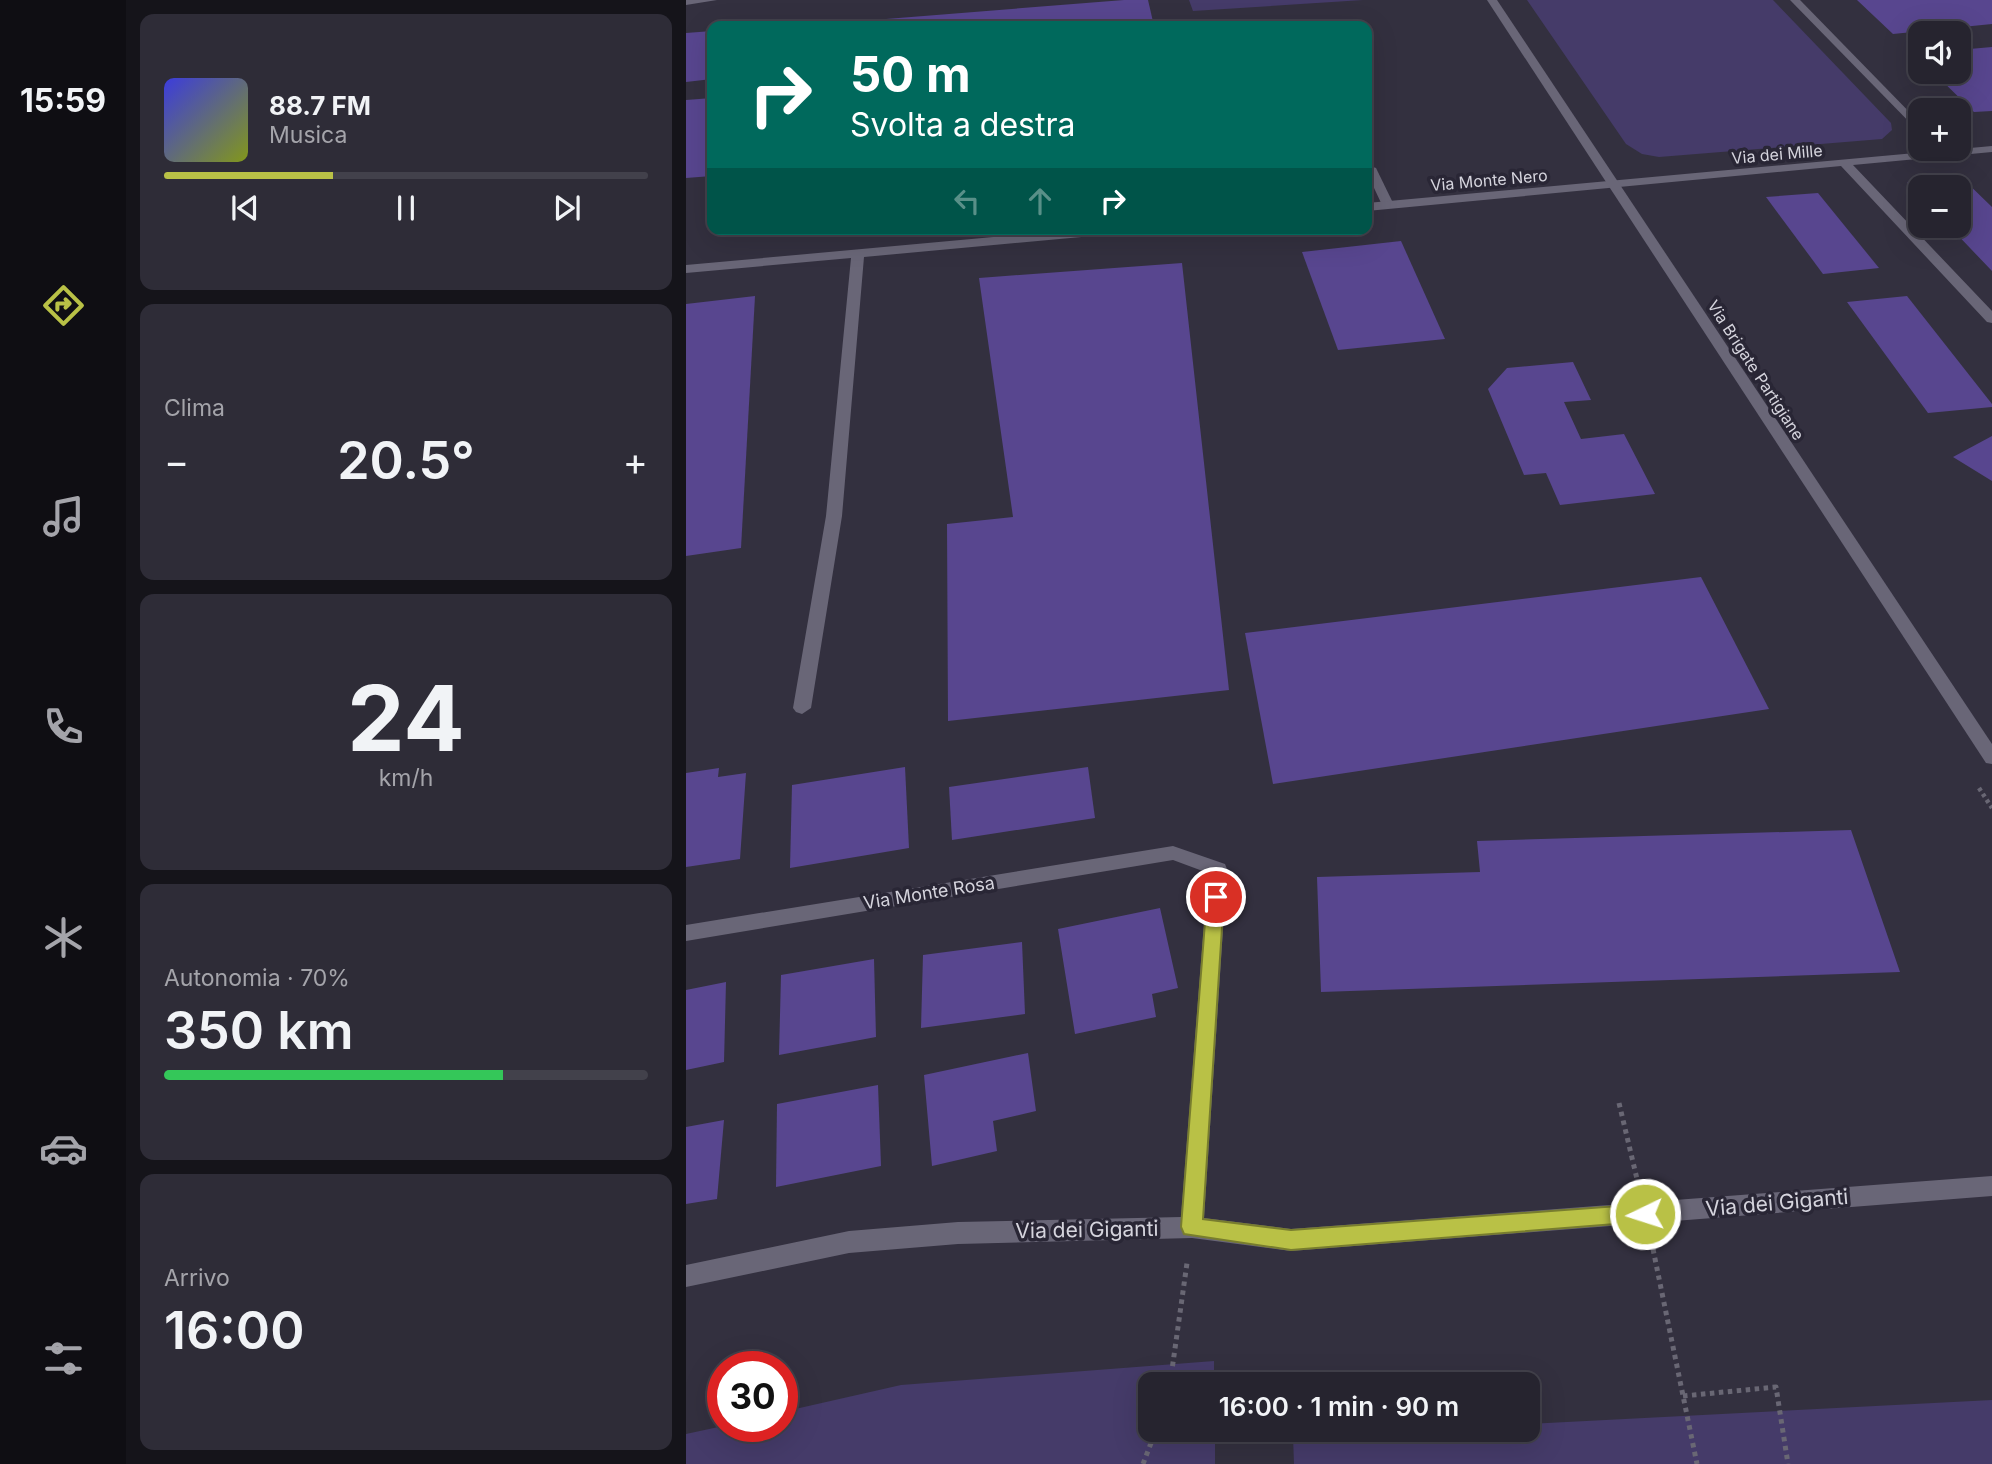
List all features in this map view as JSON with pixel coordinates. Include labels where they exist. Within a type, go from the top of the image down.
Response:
[{"type":"street","points":[[686,2],[712,0]]},
{"type":"street","name":"Via Brigate Partigiane","points":[[1492,0],[1992,758]]},
{"type":"street","points":[[1795,0],[1908,118]]},
{"type":"street","name":"Via dei Mille","points":[[1971,150],[1992,149]]},
{"type":"street","name":"Via dei Mille","points":[[1614,185],[1908,156]]},
{"type":"street","points":[[1845,164],[1992,320]]},
{"type":"street","points":[[1372,172],[1388,205]]},
{"type":"street","name":"Via Monte Nero","points":[[1372,207],[1614,185]]},
{"type":"street","points":[[686,269],[1058,235]]},
{"type":"street","points":[[802,708],[834,516],[858,253]]},
{"type":"street","name":"Via Monte Rosa","points":[[686,933],[1173,853],[1218,869],[1192,1227]]},
{"type":"street","name":"Via dei Giganti","points":[[686,1276],[849,1242],[958,1233],[1192,1227],[1291,1240],[1992,1186]]},
{"type":"path","points":[[1619,1103],[1698,1464]]},
{"type":"path","points":[[1172,1372],[1192,1227]]},
{"type":"path","points":[[1683,1396],[1776,1387],[1788,1464]]},
{"type":"path","points":[[1143,1464],[1151,1442]]},
{"type":"shaded area","points":[[1189,0],[1363,0],[1193,11]]},
{"type":"shaded area","points":[[1527,0],[1773,0],[1891,123],[1892,130],[1882,139],[1659,157],[1642,154],[1626,144]]},
{"type":"shaded area","points":[[1214,1361],[1214,1372],[1138,1372],[1138,1442],[1215,1442],[1215,1464],[686,1464],[686,1434],[707,1429],[707,1442],[798,1442],[798,1408],[901,1385]]},
{"type":"shaded area","points":[[1992,1400],[1992,1464],[1294,1464],[1293,1442],[1540,1442],[1540,1423]]},
{"type":"building","points":[[1148,0],[1153,21],[861,21]]},
{"type":"building","points":[[1857,0],[1992,0],[1992,24],[1971,26],[1971,21],[1908,21],[1908,32],[1893,34]]},
{"type":"building","points":[[707,31],[707,80],[686,82],[686,33]]},
{"type":"building","points":[[1992,47],[1992,111],[1974,112],[1971,109],[1971,98],[1960,98],[1945,84],[1971,84],[1971,49]]},
{"type":"building","points":[[707,98],[707,176],[686,178],[686,100]]},
{"type":"building","points":[[1971,187],[1992,207],[1992,271],[1960,238],[1971,238]]},
{"type":"building","points":[[1818,193],[1879,268],[1823,274],[1766,197]]},
{"type":"building","points":[[1401,241],[1445,339],[1338,350],[1302,252]]},
{"type":"building","points":[[1182,263],[1229,690],[948,721],[947,524],[1013,517],[979,278]]},
{"type":"building","points":[[755,296],[741,548],[686,556],[686,304]]},
{"type":"building","points":[[1907,296],[1992,407],[1928,413],[1847,302]]},
{"type":"building","points":[[1573,362],[1591,400],[1564,402],[1581,439],[1624,434],[1655,494],[1560,505],[1546,473],[1524,475],[1488,389],[1507,368]]},
{"type":"building","points":[[1992,436],[1992,481],[1953,457]]},
{"type":"building","points":[[1701,577],[1769,709],[1273,784],[1245,633]]},
{"type":"building","points":[[905,767],[909,848],[790,868],[792,785]]},
{"type":"building","points":[[1088,767],[1095,818],[952,840],[949,787]]},
{"type":"building","points":[[719,768],[718,777],[746,773],[740,859],[686,867],[686,773]]},
{"type":"building","points":[[1851,830],[1900,972],[1321,992],[1317,877],[1480,872],[1477,841]]},
{"type":"building","points":[[1160,908],[1178,988],[1152,994],[1156,1017],[1075,1034],[1058,929]]},
{"type":"building","points":[[1022,942],[1025,1014],[921,1028],[923,955]]},
{"type":"building","points":[[874,959],[876,1037],[779,1055],[781,975]]},
{"type":"building","points":[[726,982],[724,1062],[686,1070],[686,990]]},
{"type":"building","points":[[1028,1053],[1036,1111],[993,1121],[997,1151],[932,1166],[924,1075]]},
{"type":"building","points":[[878,1085],[881,1166],[776,1187],[777,1104]]},
{"type":"building","points":[[724,1120],[717,1199],[686,1204],[686,1127]]},
{"type":"route","points":[[1216,897],[1192,1227],[1291,1240],[1645,1214]]}]
